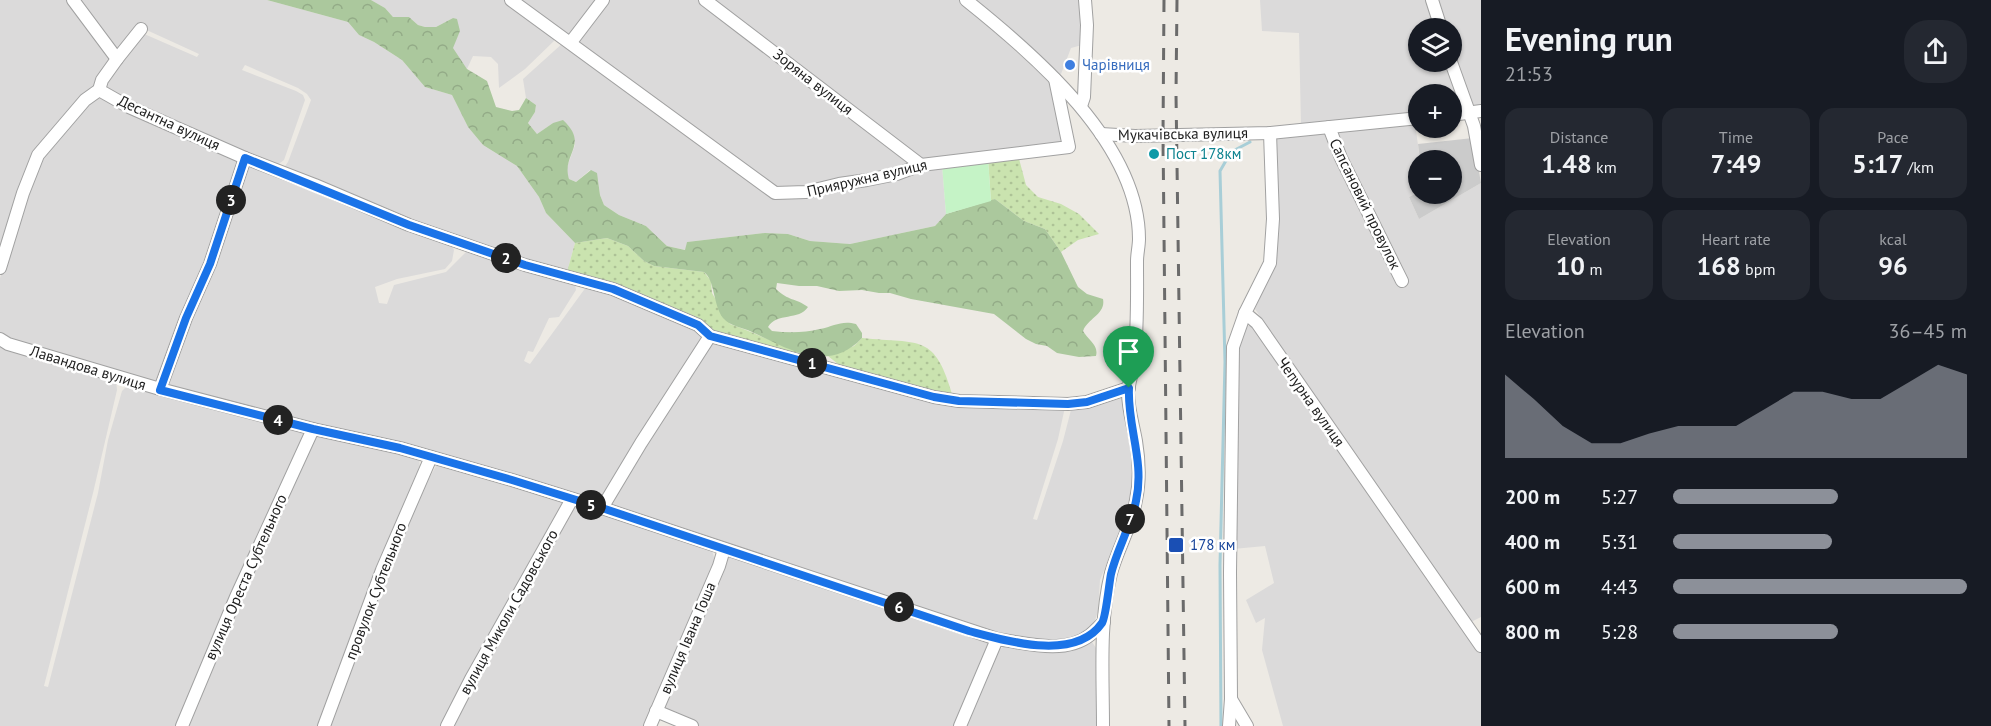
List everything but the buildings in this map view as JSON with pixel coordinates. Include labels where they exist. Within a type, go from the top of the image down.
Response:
[{"type":"street","points":[[73,0],[117,59]]},
{"type":"street","name":"Прияружна вулиця","points":[[511,0],[775,194],[806,192],[867,180],[897,174],[921,165],[1069,147],[1054,78]]},
{"type":"street","points":[[571,42],[603,0]]},
{"type":"street","name":"Зоряна вулиця","points":[[705,0],[921,165]]},
{"type":"street","name":"Мукачівська вулиця","points":[[966,0],[1054,78],[1081,106],[1101,134],[1135,136],[1270,133],[1408,119]]},
{"type":"street","points":[[1081,106],[1084,97],[1087,25],[1085,0]]},
{"type":"street","points":[[1432,0],[1438,18]]},
{"type":"street","points":[[0,268],[23,193],[38,155],[85,100],[99,90],[102,80],[141,29]]},
{"type":"street","points":[[1456,72],[1475,112],[1474,126],[1481,165]]},
{"type":"street","name":"Десантна вулиця","points":[[99,90],[129,107],[245,158],[409,225],[525,265],[613,289],[698,325],[710,336],[934,397],[959,401],[1031,404],[1087,402],[1129,388]]},
{"type":"street","name":"Сапсановий провулок","points":[[1329,127],[1341,159],[1402,281]]},
{"type":"street","points":[[1229,726],[1233,348],[1245,313],[1270,263],[1273,219],[1270,133]]},
{"type":"street","points":[[1101,134],[1127,183],[1136,215],[1139,239],[1134,362],[1129,388],[1129,412],[1138,456],[1136,501],[1111,573],[1104,622],[1103,726]]},
{"type":"street","points":[[160,390],[186,318],[210,264],[245,158]]},
{"type":"street","name":"Чепурна вулиця","points":[[1245,313],[1257,323],[1481,646]]},
{"type":"street","points":[[602,508],[710,336]]},
{"type":"street","name":"Лавандова вулиця","points":[[0,339],[8,344],[70,364],[160,390],[313,429],[400,448],[602,508],[997,639],[1052,646],[1071,645],[1089,637],[1104,622]]},
{"type":"street","name":"вулиця Ореста Субтельного","points":[[182,726],[236,597],[313,429]]},
{"type":"street","name":"провулок Субтельного","points":[[324,726],[382,570],[431,457]]},
{"type":"street","name":"вулиця Миколи Садовського","points":[[447,726],[572,499]]},
{"type":"street","name":"вулиця Івана Гоша","points":[[650,726],[719,566],[724,549]]},
{"type":"street","points":[[960,726],[997,639]]},
{"type":"street","points":[[1231,699],[1247,726]]},
{"type":"street","points":[[656,711],[692,726]]},
{"type":"shaded area","points":[[0,0],[71,0],[113,58],[94,87],[37,154],[0,259]]},
{"type":"shaded area","points":[[76,0],[267,0],[348,22],[359,35],[402,60],[425,87],[452,95],[468,127],[483,145],[517,166],[539,197],[546,213],[575,243],[567,272],[528,263],[441,232],[283,169],[288,162],[311,100],[298,88],[245,65],[242,70],[296,91],[303,95],[305,100],[284,160],[276,166],[104,90],[104,81],[142,33],[197,57],[199,54],[140,27],[117,54]]},
{"type":"shaded area","points":[[371,0],[507,0],[553,34],[554,41],[525,69],[499,88],[498,64],[491,57],[473,56],[467,69],[452,48],[460,31],[453,18],[436,27],[425,27],[418,25],[409,17],[393,17],[385,8]]},
{"type":"shaded area","points":[[516,0],[600,0],[569,39]]},
{"type":"shaded area","points":[[605,0],[700,0],[917,164],[820,185],[773,190],[579,45],[577,39]]},
{"type":"shaded area","points":[[710,0],[959,0],[1048,80],[1065,136],[1055,146],[924,161]]},
{"type":"shaded area","points":[[973,0],[1080,0],[1082,45],[1071,48],[1061,74],[1053,72]]},
{"type":"shaded area","points":[[1260,0],[1430,0],[1436,18],[1408,18],[1408,72],[1452,72],[1456,84],[1408,84],[1408,115],[1301,125],[1299,33],[1262,31]]},
{"type":"shaded area","points":[[1434,0],[1481,0],[1481,105],[1472,107],[1458,72],[1462,72],[1462,18],[1440,18]]},
{"type":"shaded area","points":[[564,42],[772,195],[942,165],[946,214],[935,226],[850,244],[810,241],[788,234],[765,233],[687,242],[686,250],[667,246],[646,226],[619,215],[604,205],[598,180],[590,170],[576,182],[569,179],[566,170],[575,145],[573,133],[553,123],[537,134],[528,123],[535,112],[536,105],[526,98],[523,79]]},
{"type":"shaded area","points":[[103,98],[241,158],[225,211],[156,385],[10,341],[0,335],[0,278],[40,156],[88,100]]},
{"type":"shaded area","points":[[1408,124],[1408,138],[1417,138],[1419,150],[1408,150],[1408,204],[1412,204],[1419,219],[1445,204],[1462,204],[1462,194],[1481,183],[1481,617],[1469,623],[1255,309],[1274,263],[1278,236],[1277,135],[1326,131],[1402,288],[1408,286],[1369,209],[1338,140],[1338,130]]},
{"type":"shaded area","points":[[1473,138],[1481,183],[1462,194],[1462,150],[1419,150],[1418,144]]},
{"type":"shaded area","points":[[251,163],[451,244],[454,250],[452,261],[445,269],[397,279],[375,287],[379,303],[387,304],[394,285],[446,272],[468,250],[574,279],[576,290],[559,317],[549,318],[533,352],[528,351],[524,361],[530,364],[589,283],[702,331],[705,337],[598,504],[165,387],[244,167]]},
{"type":"shaded area","points":[[1412,204],[1445,204],[1419,219]]},
{"type":"shaded area","points":[[1254,325],[1481,651],[1481,726],[1283,726],[1262,650],[1265,618],[1256,623],[1246,600],[1274,583],[1265,546],[1233,549],[1236,350],[1243,327]]},
{"type":"shaded area","points":[[718,342],[899,390],[1065,407],[1058,439],[1033,519],[1037,520],[1072,406],[1122,398],[1125,419],[1133,442],[1134,498],[1100,580],[1098,611],[1093,627],[1084,635],[1052,643],[998,636],[610,508],[609,501],[709,345]]},
{"type":"shaded area","points":[[0,344],[116,381],[117,390],[93,493],[44,686],[48,687],[98,493],[108,440],[122,391],[129,384],[306,432],[179,726],[0,726]]},
{"type":"shaded area","points":[[318,434],[419,457],[420,469],[321,726],[186,726],[310,440]]},
{"type":"shaded area","points":[[436,466],[452,466],[564,502],[445,726],[327,726],[414,505]]},
{"type":"shaded area","points":[[577,504],[711,546],[716,565],[646,726],[450,726],[568,509]]},
{"type":"shaded area","points":[[731,554],[982,638],[988,643],[958,726],[696,726],[661,707],[720,568]]},
{"type":"shaded area","points":[[1092,642],[1098,651],[1097,726],[962,726],[995,652],[1007,645],[1075,648]]},
{"type":"green space","points":[[267,0],[371,0],[385,8],[393,17],[409,17],[418,25],[425,27],[436,27],[453,18],[457,19],[460,31],[453,48],[467,69],[487,81],[496,107],[512,111],[519,110],[526,98],[536,105],[535,112],[528,123],[537,134],[553,123],[563,120],[571,129],[575,143],[568,163],[569,179],[576,182],[591,170],[597,173],[604,205],[619,215],[646,226],[667,246],[685,250],[687,242],[765,233],[788,234],[810,241],[850,244],[935,226],[946,214],[995,199],[1024,221],[1045,229],[1061,252],[1078,287],[1087,294],[1103,299],[1102,308],[1083,331],[1095,346],[1096,356],[1079,357],[1057,353],[1047,346],[1026,339],[994,314],[890,293],[862,290],[839,291],[817,286],[777,283],[776,289],[780,293],[808,307],[799,314],[772,322],[768,327],[772,331],[790,332],[808,331],[846,323],[856,324],[862,333],[862,338],[849,349],[836,355],[808,355],[733,325],[726,321],[720,313],[710,281],[704,272],[654,266],[644,261],[628,246],[607,238],[575,243],[546,213],[539,197],[517,166],[483,145],[468,127],[452,95],[425,87],[402,60],[359,35],[348,22]]},
{"type":"green space","points":[[1018,155],[1026,185],[1038,197],[1061,204],[1079,214],[1099,234],[1078,240],[1061,252],[1045,229],[1024,221],[995,199],[991,201],[988,159]]},
{"type":"green space","points":[[988,159],[991,201],[946,214],[942,165]]},
{"type":"green space","points":[[607,238],[628,246],[644,261],[654,266],[704,272],[711,281],[712,293],[730,324],[810,356],[787,353],[716,333],[700,320],[567,272],[575,243]]},
{"type":"green space","points":[[862,338],[912,342],[923,346],[932,352],[939,362],[953,397],[843,368],[828,356],[854,346]]},
{"type":"waterway","points":[[1221,726],[1220,565],[1225,362],[1220,171],[1231,152],[1250,142]]},
{"type":"railway","points":[[1164,0],[1163,135],[1169,726]]},
{"type":"railway","points":[[1177,0],[1176,94],[1185,726]]},
{"type":"place","name":"Чарівниця","points":[[1070,65]]},
{"type":"place","name":"Пост 178км","points":[[1154,154]]},
{"type":"place","name":"178 км","points":[[1176,545]]},
{"type":"route","points":[[245,158],[409,225],[525,265],[613,289],[698,325],[710,336],[934,397],[959,401],[1068,404],[1087,402],[1129,388],[1129,412],[1138,456],[1136,501],[1111,573],[1104,622],[1089,637],[1071,645],[1052,646],[997,639],[969,631],[512,480],[400,448],[313,429],[160,390],[186,318],[210,264],[245,158]]}]
